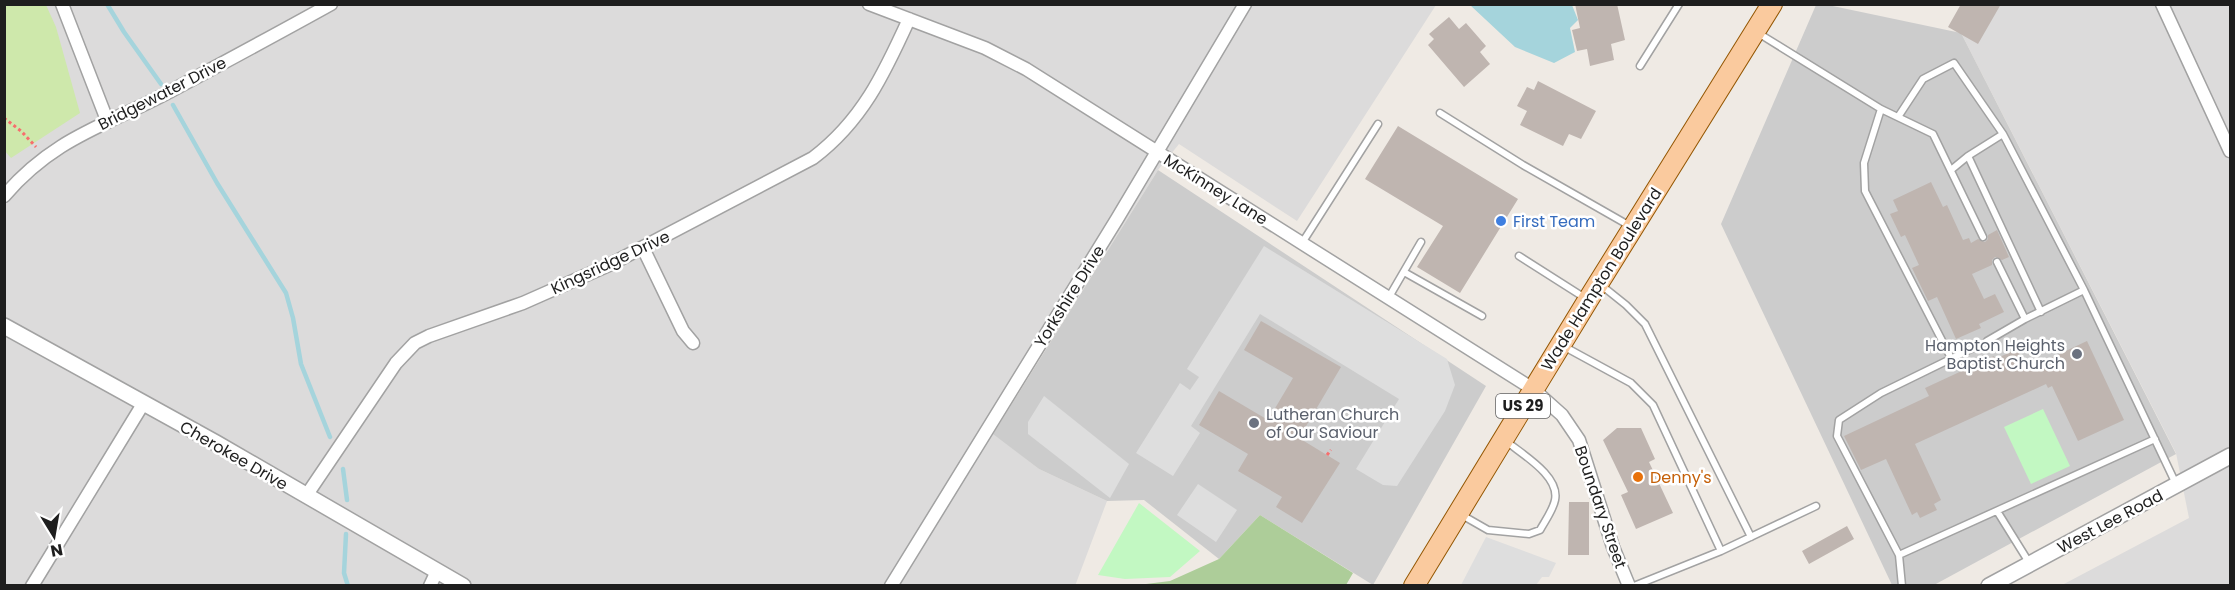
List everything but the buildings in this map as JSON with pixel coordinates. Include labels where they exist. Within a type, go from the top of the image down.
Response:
[{"type":"main road","name":"Wade Hampton Boulevard","points":[[1414,585],[1770,5]]},
{"type":"street","points":[[62,4],[107,120]]},
{"type":"street","name":"Bridgewater Drive","points":[[4,196],[44,157],[79,135],[167,93],[331,4]]},
{"type":"street","name":"McKinney Lane","points":[[869,4],[985,48],[1026,69],[1389,297],[1533,389],[1548,402]]},
{"type":"street","name":"Yorkshire Drive","points":[[891,585],[1157,152],[1245,4]]},
{"type":"street","points":[[2162,4],[2230,151]]},
{"type":"street","name":"Kingsridge Drive","points":[[306,496],[396,363],[415,343],[523,303],[643,248],[813,158],[849,126],[872,94],[909,19]]},
{"type":"street","points":[[643,248],[683,331],[693,344]]},
{"type":"street","name":"Cherokee Drive","points":[[4,326],[216,443],[463,585]]},
{"type":"street","name":"Boundary Street","points":[[1548,402],[1562,415],[1579,440],[1613,548],[1629,585]]},
{"type":"street","points":[[32,585],[143,404]]},
{"type":"street","name":"West Lee Road","points":[[1989,585],[2230,456]]},
{"type":"street","points":[[430,585],[437,571]]},
{"type":"lane","points":[[1640,66],[1678,4]]},
{"type":"lane","points":[[1755,32],[1881,109],[1934,134],[1983,237]]},
{"type":"lane","points":[[1898,117],[1923,79],[1954,63],[2003,134],[2084,290],[2177,485]]},
{"type":"lane","points":[[1881,109],[1864,163],[1865,191],[1951,358]]},
{"type":"lane","points":[[1440,113],[1523,165],[1634,227]]},
{"type":"lane","points":[[1302,243],[1378,124]]},
{"type":"lane","points":[[1951,170],[1968,156],[2003,134]]},
{"type":"lane","points":[[1968,156],[2041,312]]},
{"type":"lane","points":[[1389,297],[1421,242]]},
{"type":"lane","points":[[1519,256],[1588,300]]},
{"type":"lane","points":[[1997,262],[2025,319]]},
{"type":"lane","points":[[1404,272],[1482,316]]},
{"type":"lane","points":[[1598,283],[1626,305],[1645,324],[1750,537]]},
{"type":"lane","points":[[1987,341],[2084,290]]},
{"type":"lane","points":[[1560,344],[1630,382],[1653,405],[1721,551]]},
{"type":"lane","points":[[1902,585],[1899,555],[1837,436],[1839,420],[1881,393],[1977,346]]},
{"type":"lane","points":[[1458,513],[1488,530],[1529,534],[1540,530],[1555,500],[1554,483],[1503,438]]},
{"type":"lane","points":[[1899,555],[2155,439]]},
{"type":"lane","points":[[1634,585],[1721,551],[1816,506]]},
{"type":"lane","points":[[1997,511],[2030,564]]},
{"type":"path","points":[[4,118],[21,131],[44,157]]},
{"type":"path","points":[[1327,455],[1331,450]]},
{"type":"shaded area","points":[[4,5],[1436,5],[1297,221],[1179,144],[1158,170],[993,433],[1039,469],[1107,501],[1075,586],[5,585]]},
{"type":"shaded area","points":[[1816,5],[1828,5],[1961,33],[2176,454],[1934,585],[1892,585],[1721,224]]},
{"type":"shaded area","points":[[1981,5],[2230,5],[2230,585],[2062,585],[2189,518],[2176,453],[1961,33]]},
{"type":"shaded area","points":[[1158,170],[1486,386],[1373,585],[1260,515],[1219,559],[1144,500],[1107,501],[1039,469],[993,434]]},
{"type":"shaded area","points":[[1264,246],[1447,359],[1455,385],[1445,411],[1397,486],[1383,485],[1356,469],[1399,399],[1260,314],[1191,426],[1200,433],[1173,476],[1136,453],[1180,383],[1190,390],[1199,377],[1187,369]]},
{"type":"shaded area","points":[[1044,396],[1129,464],[1110,498],[1028,434],[1028,422]]},
{"type":"shaded area","points":[[1198,484],[1237,510],[1216,542],[1177,515]]},
{"type":"shaded area","points":[[1486,537],[1556,563],[1549,577],[1542,577],[1536,585],[1461,585]]},
{"type":"green space","points":[[4,5],[46,5],[56,27],[80,113],[11,158],[4,150]]},
{"type":"green space","points":[[2043,409],[2070,466],[2031,484],[2004,427]]},
{"type":"green space","points":[[1139,503],[1200,551],[1170,577],[1125,579],[1098,575]]},
{"type":"green space","points":[[1260,515],[1353,573],[1346,585],[1138,585],[1170,581],[1219,559]]},
{"type":"water","points":[[1470,5],[1572,5],[1578,20],[1570,28],[1575,52],[1554,63],[1515,47]]},
{"type":"waterway","points":[[107,4],[161,84]]},
{"type":"waterway","points":[[173,105],[217,183],[286,293],[301,364],[330,437]]},
{"type":"waterway","points":[[343,469],[347,500]]},
{"type":"waterway","points":[[346,534],[344,573],[348,586]]},
{"type":"place","name":"First Team","points":[[1501,221]]},
{"type":"place","name":"Hampton Heights Baptist Church","points":[[2077,354]]},
{"type":"place","name":"Lutheran Church of Our Saviour","points":[[1254,423]]},
{"type":"place","name":"Denny's","points":[[1638,477]]}]
